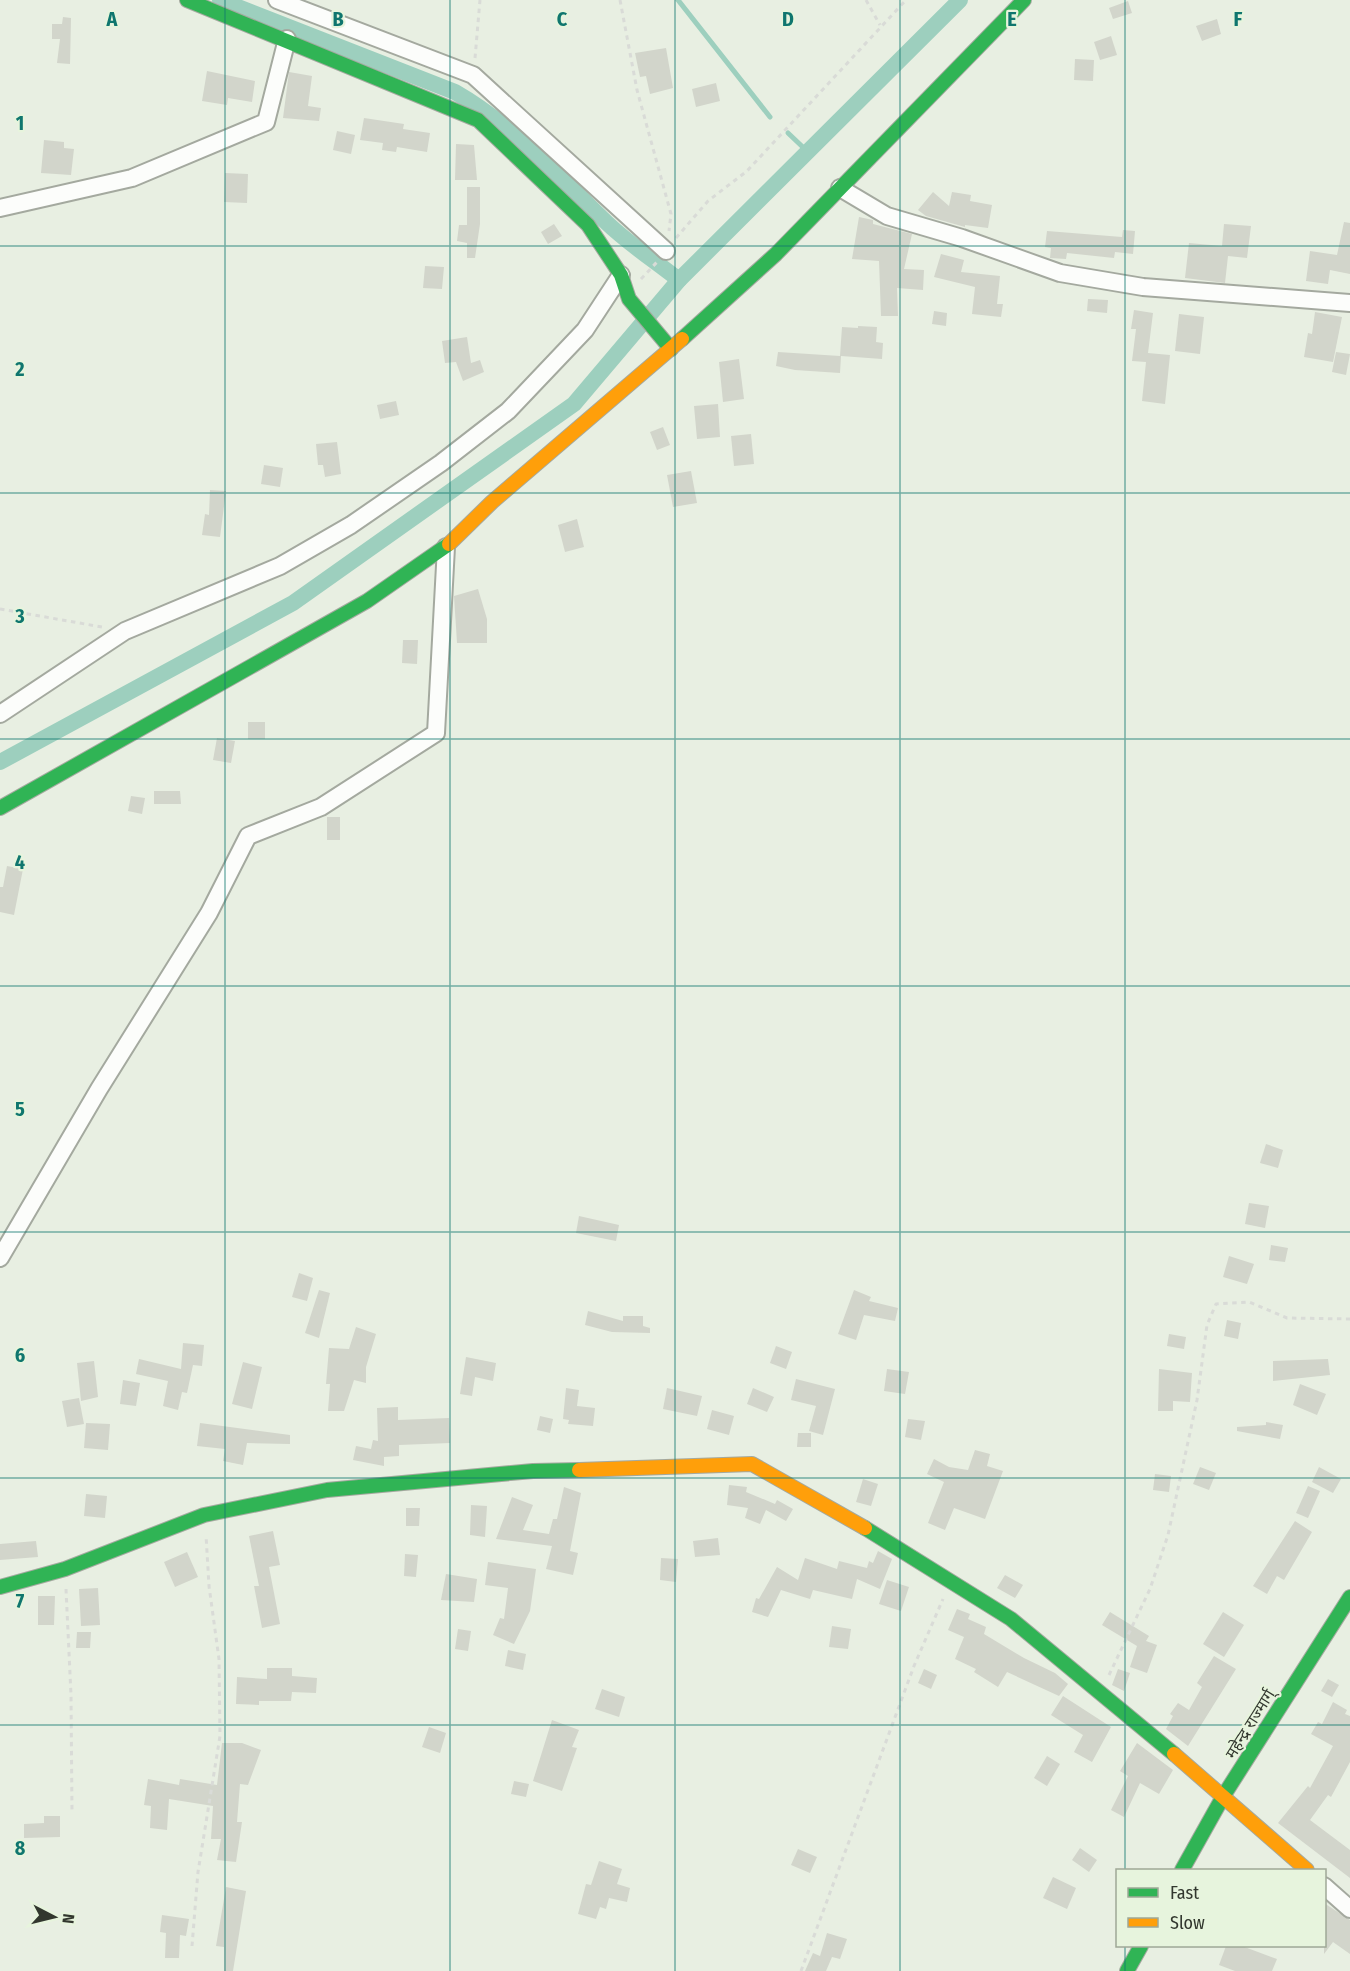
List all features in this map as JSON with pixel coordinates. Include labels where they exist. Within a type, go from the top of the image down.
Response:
[{"type":"main road","points":[[187,0],[287,39],[477,120],[588,225],[621,274],[629,299],[671,349]]},
{"type":"main road","points":[[0,808],[367,601],[446,547],[492,502],[671,349],[776,254],[1024,0]]},
{"type":"main road","points":[[0,1587],[65,1569],[204,1515],[327,1490],[534,1471],[752,1464],[1011,1619],[1224,1796],[1306,1869]]},
{"type":"main road","name":"महेन्द्र राज्मार्ग्","points":[[1183,1869],[1224,1796],[1350,1597]]},
{"type":"main road","points":[[1127,1971],[1140,1947]]},
{"type":"street","points":[[277,0],[473,75],[663,254]]},
{"type":"street","points":[[0,208],[132,178],[266,122],[287,39]]},
{"type":"street","points":[[840,188],[887,216],[962,238],[1060,273],[1143,287],[1350,303]]},
{"type":"street","points":[[0,714],[124,631],[279,566],[351,525],[441,463],[508,411],[585,330],[621,274]]},
{"type":"street","points":[[0,1258],[99,1089],[208,914],[249,836],[321,807],[436,733],[446,547]]},
{"type":"street","points":[[1326,1888],[1350,1910]]},
{"type":"path","points":[[473,75],[480,0]]},
{"type":"path","points":[[620,0],[637,90],[671,214],[663,254]]},
{"type":"path","points":[[866,0],[880,25]]},
{"type":"path","points":[[642,278],[708,201],[747,171],[880,25],[906,0]]},
{"type":"path","points":[[0,609],[124,631]]},
{"type":"path","points":[[1100,1693],[1150,1589],[1168,1535],[1197,1400],[1207,1325],[1216,1304],[1249,1302],[1287,1318],[1350,1318]]},
{"type":"path","points":[[192,1946],[198,1872],[220,1736],[219,1659],[209,1586],[204,1515]]},
{"type":"path","points":[[65,1569],[71,1695],[72,1812]]},
{"type":"path","points":[[801,1971],[914,1666],[951,1581]]},
{"type":"building","points":[[1128,1],[1132,13],[1113,19],[1109,8]]},
{"type":"building","points":[[63,17],[71,18],[70,64],[57,63],[60,39],[52,39],[52,24],[62,24]]},
{"type":"building","points":[[1217,19],[1221,34],[1202,41],[1196,26]]},
{"type":"building","points":[[1111,36],[1117,55],[1100,60],[1094,42]]},
{"type":"building","points":[[666,48],[673,88],[650,94],[646,76],[640,77],[635,53]]},
{"type":"building","points":[[1075,59],[1094,60],[1093,81],[1074,80]]},
{"type":"building","points":[[207,71],[255,81],[252,102],[228,98],[227,105],[202,101]]},
{"type":"building","points":[[289,72],[312,76],[308,106],[321,108],[319,121],[283,118]]},
{"type":"building","points":[[716,83],[720,101],[696,107],[692,89]]},
{"type":"building","points":[[364,118],[404,124],[403,129],[430,133],[427,152],[397,147],[396,152],[382,150],[383,143],[360,140]]},
{"type":"building","points":[[337,131],[355,135],[351,154],[333,150]]},
{"type":"building","points":[[44,140],[64,142],[64,148],[74,149],[71,175],[41,173]]},
{"type":"building","points":[[456,144],[474,145],[477,180],[455,180]]},
{"type":"building","points":[[225,173],[248,174],[247,203],[224,202]]},
{"type":"building","points":[[467,187],[480,187],[480,224],[475,258],[467,258],[467,243],[457,241],[459,225],[467,225]]},
{"type":"building","points":[[933,192],[949,206],[952,192],[971,195],[970,201],[992,205],[988,228],[965,225],[965,227],[926,216],[918,210]]},
{"type":"building","points":[[859,217],[873,220],[873,224],[912,234],[904,269],[924,270],[923,290],[897,288],[898,316],[881,316],[879,261],[852,259]]},
{"type":"building","points":[[1344,222],[1350,223],[1350,274],[1330,270],[1328,284],[1306,281],[1310,251],[1337,255]]},
{"type":"building","points":[[554,224],[562,236],[548,244],[541,232]]},
{"type":"building","points":[[1224,224],[1251,226],[1247,258],[1228,256],[1225,283],[1185,278],[1189,243],[1222,246]]},
{"type":"building","points":[[1123,230],[1135,231],[1133,254],[1115,252],[1114,258],[1067,253],[1066,259],[1050,258],[1051,248],[1045,247],[1047,231],[1122,237]]},
{"type":"building","points":[[941,254],[964,260],[961,272],[1000,276],[997,304],[1003,304],[1001,317],[972,314],[975,287],[934,277]]},
{"type":"building","points":[[425,266],[444,267],[442,289],[423,288]]},
{"type":"building","points":[[1088,299],[1108,300],[1107,313],[1087,311]]},
{"type":"building","points":[[1134,310],[1153,313],[1148,353],[1170,355],[1165,404],[1142,401],[1146,362],[1132,361],[1136,329],[1131,329]]},
{"type":"building","points":[[934,311],[947,313],[946,326],[932,324]]},
{"type":"building","points":[[1315,312],[1342,317],[1333,362],[1304,357],[1308,333],[1312,334]]},
{"type":"building","points":[[1179,314],[1204,317],[1200,354],[1175,351]]},
{"type":"building","points":[[858,326],[877,327],[876,342],[883,343],[882,359],[841,356],[840,373],[795,370],[776,366],[778,352],[840,356],[842,327],[858,328]]},
{"type":"building","points":[[467,337],[471,363],[480,360],[484,372],[463,381],[456,362],[445,363],[442,341]]},
{"type":"building","points":[[1336,352],[1350,354],[1346,375],[1332,372]]},
{"type":"building","points":[[739,359],[744,399],[723,402],[719,362]]},
{"type":"building","points":[[396,401],[399,415],[380,419],[377,405]]},
{"type":"building","points":[[718,404],[720,437],[697,439],[694,406]]},
{"type":"building","points":[[663,427],[670,445],[657,450],[650,432]]},
{"type":"building","points":[[751,434],[754,464],[734,466],[731,436]]},
{"type":"building","points":[[337,442],[341,474],[325,477],[323,465],[318,465],[316,444]]},
{"type":"building","points":[[264,465],[283,468],[280,487],[261,484]]},
{"type":"building","points":[[691,471],[697,503],[673,507],[667,475]]},
{"type":"building","points":[[210,490],[226,491],[220,537],[202,535],[205,514],[209,515]]},
{"type":"building","points":[[577,519],[584,547],[565,552],[558,525]]},
{"type":"building","points":[[478,589],[487,619],[487,643],[457,643],[454,596]]},
{"type":"building","points":[[403,640],[418,640],[417,664],[402,663]]},
{"type":"building","points":[[248,722],[265,722],[265,739],[248,739]]},
{"type":"building","points":[[217,738],[235,741],[231,763],[213,760]]},
{"type":"building","points":[[154,791],[180,791],[181,804],[154,804]]},
{"type":"building","points":[[131,796],[145,798],[142,814],[128,811]]},
{"type":"building","points":[[327,817],[340,817],[340,840],[327,840]]},
{"type":"building","points":[[7,866],[23,869],[14,915],[0,912],[0,887],[3,887]]},
{"type":"building","points":[[1266,1144],[1283,1150],[1278,1168],[1260,1163]]},
{"type":"building","points":[[1249,1203],[1269,1206],[1265,1228],[1245,1224]]},
{"type":"building","points":[[579,1216],[619,1225],[616,1241],[576,1233]]},
{"type":"building","points":[[1271,1245],[1288,1248],[1285,1262],[1269,1260]]},
{"type":"building","points":[[1229,1256],[1254,1264],[1247,1284],[1223,1277]]},
{"type":"building","points":[[299,1273],[313,1278],[307,1301],[292,1297]]},
{"type":"building","points":[[319,1290],[330,1293],[319,1338],[305,1333]]},
{"type":"building","points":[[854,1290],[871,1297],[869,1301],[898,1308],[895,1321],[864,1315],[856,1340],[838,1334]]},
{"type":"building","points":[[588,1311],[623,1321],[623,1316],[643,1316],[643,1326],[650,1328],[650,1333],[612,1332],[585,1325]]},
{"type":"building","points":[[1227,1320],[1241,1323],[1238,1339],[1224,1336]]},
{"type":"building","points":[[356,1327],[376,1334],[366,1367],[366,1383],[354,1380],[344,1411],[328,1411],[330,1384],[326,1384],[329,1348],[349,1349]]},
{"type":"building","points":[[1169,1334],[1186,1337],[1184,1349],[1167,1346]]},
{"type":"building","points":[[183,1343],[204,1345],[202,1366],[193,1365],[187,1393],[182,1392],[178,1410],[163,1406],[168,1381],[136,1374],[139,1359],[181,1369]]},
{"type":"building","points":[[776,1346],[792,1352],[786,1369],[770,1363]]},
{"type":"building","points":[[466,1357],[496,1363],[493,1381],[475,1377],[472,1396],[460,1394]]},
{"type":"building","points":[[1328,1359],[1330,1375],[1273,1381],[1273,1361]]},
{"type":"building","points":[[94,1361],[98,1397],[81,1401],[77,1363]]},
{"type":"building","points":[[243,1362],[262,1367],[252,1409],[232,1404]]},
{"type":"building","points":[[887,1369],[909,1372],[905,1394],[884,1391]]},
{"type":"building","points":[[1159,1369],[1192,1373],[1190,1402],[1173,1401],[1173,1411],[1158,1411]]},
{"type":"building","points":[[796,1379],[835,1389],[823,1435],[809,1431],[816,1406],[791,1400]]},
{"type":"building","points":[[123,1380],[140,1383],[136,1406],[120,1404]]},
{"type":"building","points":[[1300,1384],[1326,1394],[1317,1415],[1293,1405]]},
{"type":"building","points":[[566,1388],[579,1390],[577,1406],[595,1408],[593,1426],[568,1424],[569,1420],[563,1419]]},
{"type":"building","points":[[667,1388],[702,1396],[697,1416],[663,1409]]},
{"type":"building","points":[[753,1388],[774,1397],[767,1412],[747,1404]]},
{"type":"building","points":[[79,1398],[84,1424],[67,1427],[62,1401]]},
{"type":"building","points":[[398,1407],[398,1420],[449,1418],[450,1443],[399,1445],[399,1456],[384,1457],[384,1466],[353,1460],[356,1446],[371,1449],[373,1440],[378,1441],[377,1408]]},
{"type":"building","points":[[712,1410],[734,1416],[729,1435],[707,1429]]},
{"type":"building","points":[[540,1416],[553,1419],[550,1433],[537,1430]]},
{"type":"building","points":[[908,1419],[925,1421],[921,1440],[905,1437]]},
{"type":"building","points":[[1266,1422],[1283,1425],[1280,1439],[1237,1431],[1237,1427],[1266,1425]]},
{"type":"building","points":[[86,1423],[110,1424],[108,1450],[84,1448]]},
{"type":"building","points":[[200,1423],[290,1435],[290,1444],[247,1443],[243,1465],[223,1461],[225,1449],[197,1446]]},
{"type":"building","points":[[798,1433],[811,1433],[811,1447],[797,1447]]},
{"type":"building","points":[[975,1450],[990,1454],[987,1466],[1003,1471],[985,1519],[954,1508],[945,1530],[928,1523],[944,1482],[927,1474],[934,1459],[949,1467],[968,1470]]},
{"type":"building","points":[[1200,1467],[1216,1473],[1209,1490],[1193,1484]]},
{"type":"building","points":[[1319,1467],[1341,1479],[1333,1493],[1312,1482]]},
{"type":"building","points":[[1155,1474],[1171,1476],[1169,1492],[1153,1490]]},
{"type":"building","points":[[863,1479],[878,1484],[871,1506],[856,1502]]},
{"type":"building","points":[[729,1485],[747,1487],[746,1492],[775,1504],[777,1500],[793,1509],[786,1521],[766,1510],[760,1524],[745,1518],[748,1508],[727,1505]]},
{"type":"building","points":[[1308,1486],[1320,1491],[1308,1518],[1296,1513]]},
{"type":"building","points":[[564,1487],[581,1493],[570,1551],[578,1553],[573,1575],[546,1569],[552,1546],[496,1539],[512,1497],[533,1505],[523,1530],[549,1534],[553,1519],[557,1519]]},
{"type":"building","points":[[86,1494],[107,1496],[105,1518],[84,1516]]},
{"type":"building","points":[[471,1505],[487,1506],[485,1537],[470,1535]]},
{"type":"building","points":[[406,1508],[420,1508],[419,1526],[406,1526]]},
{"type":"building","points":[[1295,1521],[1312,1532],[1284,1580],[1277,1576],[1267,1594],[1253,1586]]},
{"type":"building","points":[[273,1531],[280,1565],[269,1567],[280,1624],[262,1628],[254,1586],[259,1586],[249,1536]]},
{"type":"building","points":[[718,1538],[720,1555],[695,1557],[693,1541]]},
{"type":"building","points":[[36,1541],[38,1557],[0,1560],[0,1544]]},
{"type":"building","points":[[878,1551],[892,1559],[880,1589],[857,1579],[852,1599],[813,1590],[810,1599],[781,1590],[768,1617],[752,1612],[756,1598],[759,1599],[777,1567],[798,1580],[805,1558],[837,1569],[839,1561],[867,1568],[869,1561],[873,1563]]},
{"type":"building","points":[[187,1552],[198,1577],[175,1587],[164,1562]]},
{"type":"building","points":[[405,1554],[418,1555],[416,1577],[404,1576]]},
{"type":"building","points":[[661,1558],[678,1559],[676,1582],[660,1580]]},
{"type":"building","points":[[488,1562],[536,1569],[530,1611],[514,1644],[493,1635],[500,1618],[504,1619],[508,1588],[485,1585]]},
{"type":"building","points":[[446,1574],[477,1579],[474,1602],[441,1600]]},
{"type":"building","points":[[1005,1575],[1023,1585],[1015,1598],[997,1588]]},
{"type":"building","points":[[887,1580],[909,1587],[901,1611],[879,1604]]},
{"type":"building","points":[[98,1588],[100,1625],[81,1626],[79,1589]]},
{"type":"building","points":[[38,1596],[55,1596],[54,1625],[38,1625]]},
{"type":"building","points":[[957,1609],[970,1614],[968,1619],[986,1627],[984,1634],[1055,1673],[1068,1684],[1059,1696],[1007,1672],[998,1687],[974,1672],[976,1669],[955,1659],[964,1637],[948,1630]]},
{"type":"building","points":[[1110,1612],[1149,1636],[1146,1641],[1157,1645],[1147,1673],[1130,1667],[1137,1646],[1102,1625]]},
{"type":"building","points":[[1223,1612],[1244,1625],[1224,1657],[1203,1644]]},
{"type":"building","points":[[832,1626],[851,1629],[848,1649],[829,1647]]},
{"type":"building","points":[[458,1629],[471,1631],[468,1651],[455,1649]]},
{"type":"building","points":[[77,1632],[91,1632],[90,1648],[76,1648]]},
{"type":"building","points":[[508,1650],[526,1654],[523,1670],[505,1666]]},
{"type":"building","points":[[1214,1656],[1236,1669],[1188,1746],[1166,1729],[1173,1716],[1170,1714],[1178,1703],[1189,1710],[1202,1687],[1197,1683]]},
{"type":"building","points":[[267,1668],[292,1668],[292,1676],[317,1678],[316,1693],[292,1692],[291,1701],[259,1701],[259,1705],[236,1704],[237,1677],[267,1679]]},
{"type":"building","points":[[924,1669],[937,1675],[931,1689],[918,1683]]},
{"type":"building","points":[[1118,1669],[1130,1673],[1124,1691],[1112,1685]]},
{"type":"building","points":[[1328,1679],[1339,1685],[1332,1697],[1321,1691]]},
{"type":"building","points":[[602,1689],[625,1697],[619,1717],[595,1709]]},
{"type":"building","points":[[1063,1696],[1111,1727],[1092,1762],[1074,1752],[1083,1735],[1051,1715]]},
{"type":"building","points":[[1333,1702],[1347,1710],[1345,1714],[1350,1716],[1350,1762],[1331,1797],[1328,1795],[1310,1820],[1350,1850],[1350,1878],[1278,1823],[1308,1786],[1310,1788],[1333,1746],[1311,1734],[1318,1722],[1322,1724]]},
{"type":"building","points":[[552,1720],[579,1730],[572,1747],[577,1748],[562,1791],[533,1781]]},
{"type":"building","points":[[429,1727],[446,1733],[440,1753],[422,1747]]},
{"type":"building","points":[[222,1743],[242,1743],[261,1750],[248,1785],[240,1784],[237,1822],[242,1822],[236,1862],[217,1860],[221,1839],[211,1839],[213,1806],[169,1799],[167,1830],[150,1828],[151,1806],[144,1805],[148,1779],[179,1785],[180,1779],[217,1785]]},
{"type":"building","points":[[1137,1743],[1173,1770],[1159,1794],[1140,1783],[1124,1817],[1111,1810],[1128,1776],[1120,1771]]},
{"type":"building","points":[[1047,1756],[1060,1764],[1047,1786],[1034,1778]]},
{"type":"building","points":[[514,1781],[529,1784],[526,1797],[511,1794]]},
{"type":"building","points":[[44,1816],[60,1816],[60,1837],[24,1838],[24,1824],[44,1823]]},
{"type":"building","points":[[1080,1848],[1097,1860],[1089,1872],[1072,1860]]},
{"type":"building","points":[[798,1849],[817,1857],[810,1873],[791,1865]]},
{"type":"building","points":[[599,1861],[622,1869],[617,1884],[630,1888],[627,1902],[609,1898],[606,1909],[600,1907],[596,1919],[578,1914],[586,1884],[591,1885]]},
{"type":"building","points":[[1053,1877],[1076,1888],[1067,1909],[1043,1898]]},
{"type":"building","points":[[226,1887],[246,1891],[233,1971],[224,1971],[224,1947],[216,1946]]},
{"type":"building","points":[[1326,1904],[1350,1920],[1350,1954],[1333,1942],[1324,1954]]},
{"type":"building","points":[[162,1915],[189,1919],[186,1936],[180,1935],[179,1958],[165,1958],[166,1933],[160,1932]]},
{"type":"building","points":[[827,1933],[847,1939],[840,1959],[832,1957],[826,1971],[805,1971],[813,1953],[820,1956]]},
{"type":"building","points":[[1226,1947],[1245,1947],[1277,1959],[1272,1971],[1235,1971],[1219,1965]]},
{"type":"waterway","points":[[220,0],[455,92],[497,120],[553,170],[615,231],[679,280]]},
{"type":"waterway","points":[[678,0],[770,117]]},
{"type":"waterway","points":[[0,762],[293,603],[574,404],[679,280],[960,0]]},
{"type":"waterway","points":[[788,133],[808,152]]},
{"type":"traffic: fast","points":[[187,0],[478,120],[588,225],[621,275],[629,299],[671,349]]},
{"type":"traffic: fast","points":[[682,339],[776,254],[1024,0]]},
{"type":"traffic: fast","points":[[0,808],[367,601],[449,544]]},
{"type":"traffic: fast","points":[[0,1587],[65,1569],[204,1515],[327,1490],[533,1471],[579,1470]]},
{"type":"traffic: fast","points":[[865,1528],[1011,1619],[1174,1754]]},
{"type":"traffic: fast","points":[[1183,1869],[1224,1795],[1350,1597]]},
{"type":"traffic: fast","points":[[1127,1971],[1140,1947]]},
{"type":"traffic: slow","points":[[449,544],[492,502],[682,339]]},
{"type":"traffic: slow","points":[[579,1470],[752,1464],[865,1528]]},
{"type":"traffic: slow","points":[[1174,1754],[1306,1869]]}]
